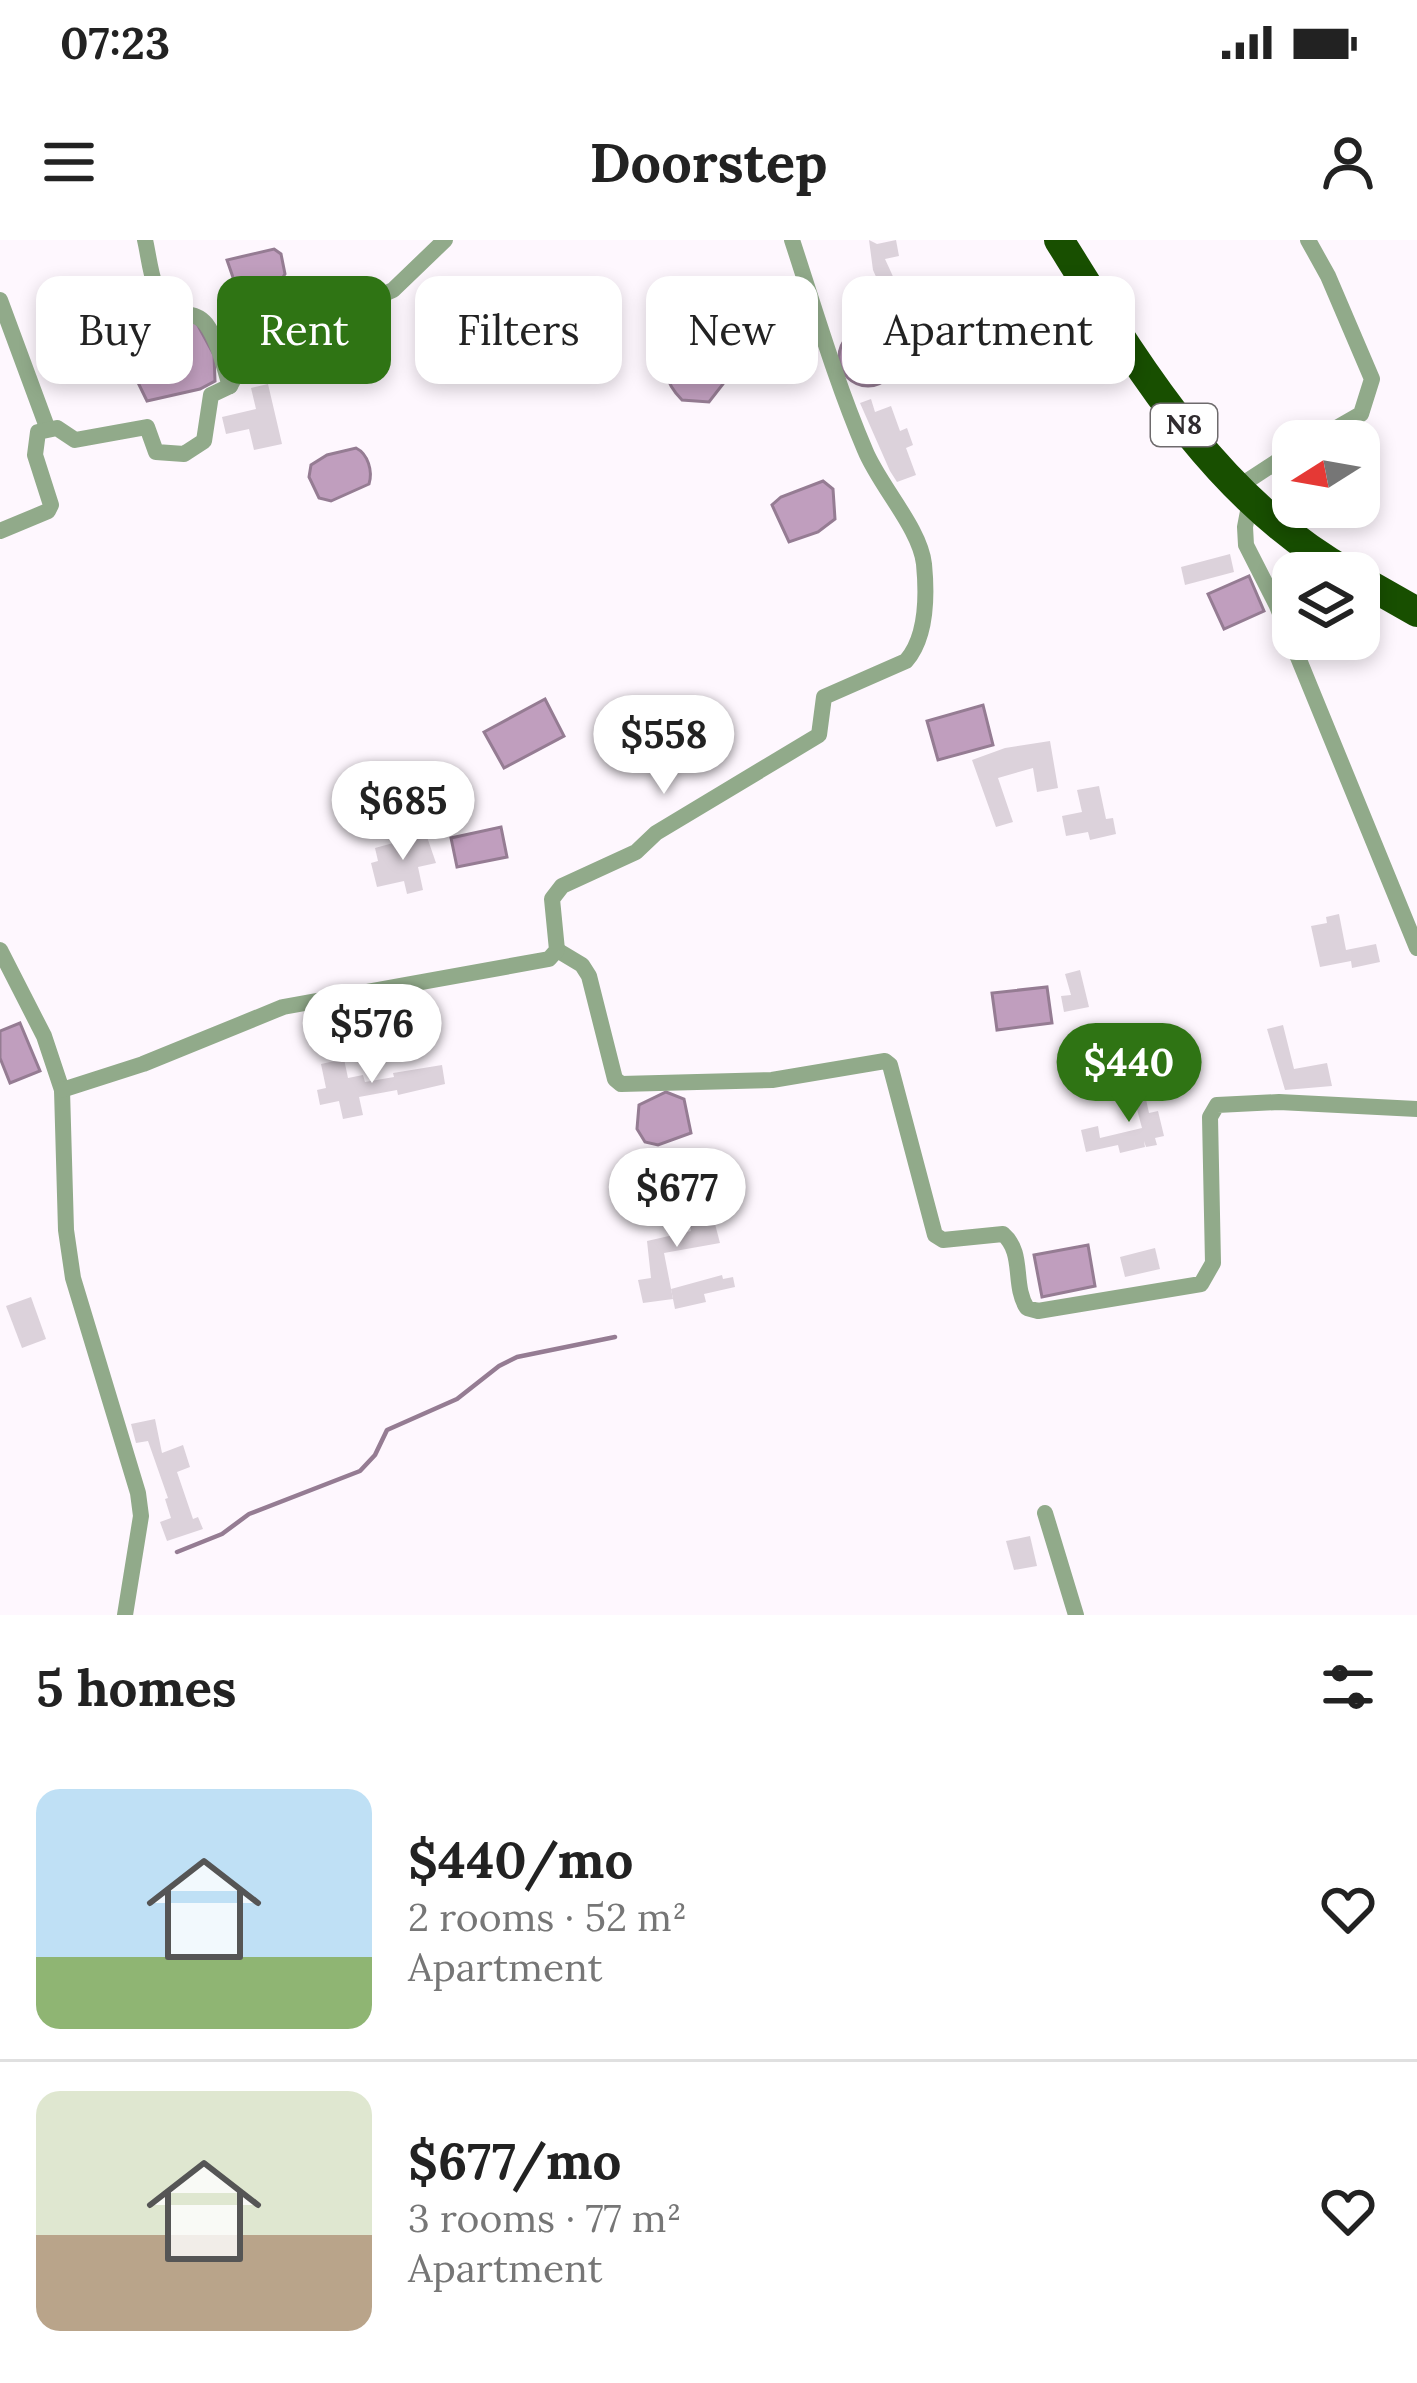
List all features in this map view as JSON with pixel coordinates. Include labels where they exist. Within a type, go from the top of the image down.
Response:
[{"type":"highway","name":"N8","points":[[1059,240],[1147,379],[1242,495],[1319,552]]},
{"type":"highway","points":[[1380,591],[1417,612]]},
{"type":"street","points":[[145,240],[165,305],[206,323],[230,386]]},
{"type":"street","points":[[0,300],[47,427],[75,440],[147,427],[156,452],[184,454],[204,441],[211,395],[230,386],[236,375],[393,290],[446,240]]},
{"type":"street","points":[[557,950],[552,899],[562,886],[636,852],[656,833],[819,735],[824,698],[906,661],[921,635],[924,566],[919,546],[878,481],[863,446],[792,240]]},
{"type":"street","points":[[1308,240],[1372,379],[1361,414],[1351,420]]},
{"type":"street","points":[[0,531],[49,512],[34,442],[47,427]]},
{"type":"street","points":[[1272,469],[1242,495],[1246,545],[1277,606],[1417,948]]},
{"type":"street","points":[[0,950],[44,1036],[62,1090],[66,1230],[74,1278],[138,1493],[141,1516],[125,1615]]},
{"type":"street","points":[[62,1090],[143,1064],[283,1007],[549,958],[557,950]]},
{"type":"street","points":[[557,950],[582,965],[589,976],[615,1078],[621,1084],[772,1081],[874,1060],[890,1066],[935,1235],[944,1240],[1003,1234],[1010,1238],[1017,1258],[1020,1298],[1027,1308],[1038,1311],[1201,1283],[1213,1263],[1210,1117],[1217,1106],[1279,1102],[1417,1108]]},
{"type":"street","points":[[1045,1513],[1076,1615]]},
{"type":"shaded area","points":[[274,249],[281,254],[285,274],[233,276],[227,260]]},
{"type":"shaded area","points":[[195,320],[214,355],[215,381],[147,401],[139,384],[193,384]]},
{"type":"shaded area","points":[[723,384],[709,402],[682,400],[672,387]]},
{"type":"shaded area","points":[[356,448],[368,463],[369,484],[331,501],[319,498],[309,477],[311,465],[327,455]]},
{"type":"shaded area","points":[[823,481],[833,489],[835,519],[818,532],[789,542],[772,505]]},
{"type":"shaded area","points":[[1249,576],[1264,611],[1224,629],[1208,594]]},
{"type":"shaded area","points":[[545,699],[564,736],[504,768],[484,732]]},
{"type":"shaded area","points":[[983,705],[993,745],[938,760],[927,721]]},
{"type":"shaded area","points":[[501,827],[507,857],[457,867],[451,838]]},
{"type":"shaded area","points":[[1047,987],[1052,1023],[997,1030],[992,993]]},
{"type":"shaded area","points":[[379,1005],[386,1039],[331,1051],[323,1017]]},
{"type":"shaded area","points":[[20,1023],[40,1071],[10,1083],[0,1058],[0,1031]]},
{"type":"shaded area","points":[[666,1092],[684,1099],[691,1133],[658,1145],[645,1142],[637,1129],[639,1105]]},
{"type":"shaded area","points":[[1088,1245],[1095,1286],[1042,1297],[1034,1255]]},
{"type":"building","points":[[869,240],[877,244],[896,240],[899,256],[885,259],[893,276],[876,276]]},
{"type":"building","points":[[268,384],[282,444],[254,450],[249,429],[226,434],[222,417],[256,409],[251,388]]},
{"type":"building","points":[[871,399],[875,412],[891,406],[900,431],[907,428],[913,445],[906,448],[916,475],[897,482],[890,471],[860,403]]},
{"type":"building","points":[[1230,554],[1234,572],[1185,585],[1181,567]]},
{"type":"building","points":[[1050,741],[1058,788],[1037,792],[1033,768],[998,778],[1013,822],[996,827],[972,760],[1005,748]]},
{"type":"building","points":[[1099,786],[1106,819],[1113,818],[1116,834],[1090,840],[1088,832],[1066,836],[1062,816],[1082,812],[1077,790]]},
{"type":"building","points":[[426,834],[436,863],[418,867],[423,890],[407,894],[404,881],[377,887],[371,863],[378,861],[375,848]]},
{"type":"building","points":[[1339,914],[1346,950],[1376,944],[1380,962],[1352,968],[1351,961],[1320,967],[1311,926]]},
{"type":"building","points":[[1080,970],[1089,1007],[1064,1012],[1061,996],[1071,995],[1065,974]]},
{"type":"building","points":[[1283,1025],[1294,1069],[1327,1063],[1332,1086],[1285,1090],[1267,1029]]},
{"type":"building","points":[[344,1059],[348,1078],[363,1075],[365,1082],[442,1065],[445,1084],[398,1095],[397,1090],[359,1097],[363,1115],[343,1119],[339,1101],[320,1105],[317,1090],[326,1088],[321,1064]]},
{"type":"building","points":[[1142,1081],[1149,1113],[1158,1111],[1164,1136],[1155,1138],[1157,1145],[1146,1147],[1144,1141],[1145,1147],[1120,1153],[1118,1145],[1086,1152],[1081,1130],[1098,1126],[1100,1138],[1142,1128],[1135,1102],[1124,1105],[1119,1086]]},
{"type":"building","points":[[705,1195],[710,1225],[715,1224],[720,1243],[664,1253],[673,1299],[643,1303],[638,1280],[651,1278],[647,1241],[691,1231],[685,1198]]},
{"type":"building","points":[[1155,1248],[1160,1269],[1125,1277],[1120,1257]]},
{"type":"building","points":[[722,1275],[723,1279],[733,1277],[735,1287],[704,1294],[706,1302],[675,1309],[671,1289]]},
{"type":"building","points":[[31,1297],[46,1339],[22,1348],[6,1306]]},
{"type":"building","points":[[155,1419],[162,1453],[183,1445],[190,1467],[177,1472],[193,1519],[198,1517],[203,1529],[167,1541],[160,1522],[171,1518],[168,1498],[148,1441],[136,1443],[131,1424]]},
{"type":"building","points":[[1030,1536],[1037,1566],[1014,1570],[1006,1541]]},
{"type":"waterway","points":[[177,1552],[222,1534],[249,1514],[360,1471],[375,1455],[387,1430],[457,1399],[517,1357],[615,1337]]}]
